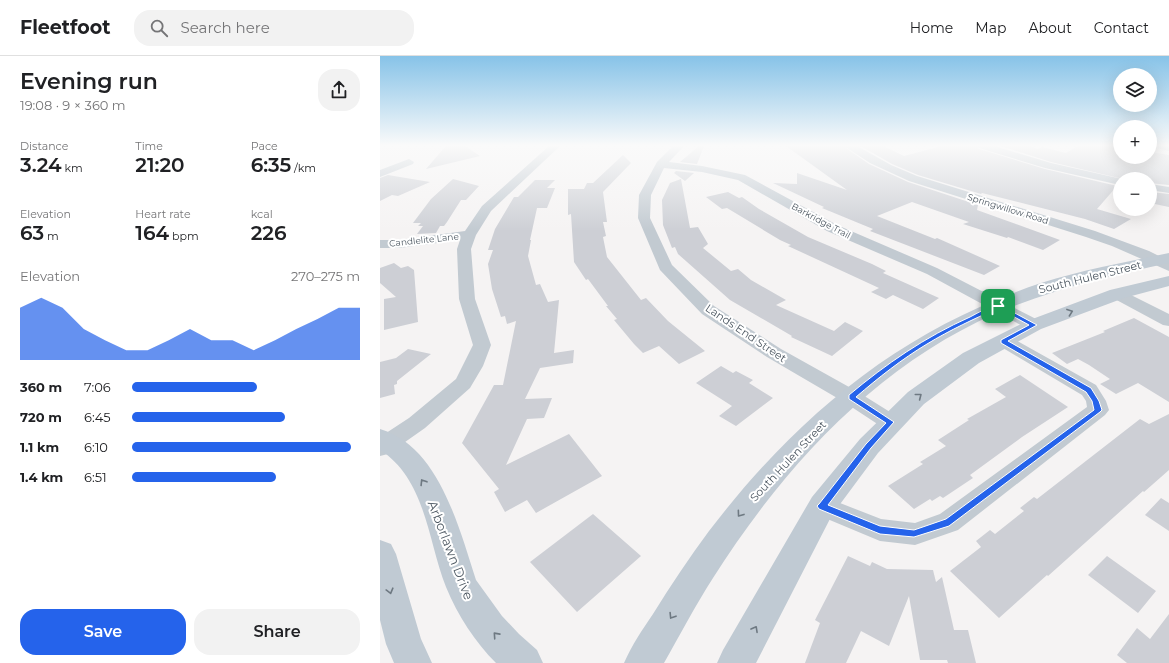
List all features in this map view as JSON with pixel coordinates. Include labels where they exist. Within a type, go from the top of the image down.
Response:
[{"type":"main road","name":"South Hulen Street","points":[[643,663],[710,555],[745,508],[796,448],[822,422],[880,373],[924,343],[951,327],[1033,292],[1067,281],[1165,262]]},
{"type":"main road","name":"South Hulen Street","points":[[736,663],[822,506],[869,446],[890,422],[916,398],[971,358],[1034,325],[1117,294],[1169,281]]},
{"type":"main road","name":"Arborlawn Drive","points":[[383,443],[401,452],[414,467],[436,506],[463,586],[474,607],[493,632],[524,663]]},
{"type":"main road","points":[[380,554],[404,644],[413,663]]},
{"type":"street","points":[[383,443],[417,424],[463,383],[473,366],[482,344],[467,298],[464,249],[468,235],[486,209],[523,174]]},
{"type":"street","name":"Lands End Street","points":[[656,174],[645,195],[644,218],[665,267],[708,310],[774,353],[851,397],[890,422]]},
{"type":"street","name":"Barkridge Trail","points":[[728,174],[741,177],[832,228],[932,271],[1034,325]]},
{"type":"street","name":"Springwillow Road","points":[[905,174],[994,205],[1079,230],[1165,262]]},
{"type":"street","points":[[1086,174],[1113,180]]},
{"type":"street","points":[[1157,188],[1169,190]]},
{"type":"street","name":"Candlelite Lane","points":[[380,244],[398,244],[468,235]]},
{"type":"street","points":[[1117,294],[1169,321]]},
{"type":"street","points":[[822,506],[880,530],[914,534],[949,522],[1098,410],[1096,401],[1089,390],[1004,341]]},
{"type":"building","points":[[602,174],[620,174],[603,192],[607,222],[603,222],[606,236],[603,237],[607,257],[641,300],[646,298],[668,321],[705,351],[679,364],[659,346],[643,353],[614,320],[617,319],[606,306],[608,306],[588,279],[586,280],[574,262],[571,214],[568,215],[568,189],[584,189],[587,183],[593,183]]},
{"type":"building","points":[[676,174],[693,174],[685,181]]},
{"type":"building","points":[[797,174],[801,174],[847,190],[825,174],[891,174],[908,182],[978,205],[977,210],[1060,240],[1043,250],[1008,237],[1007,238],[963,224],[969,222],[912,202],[877,216],[935,239],[937,238],[1000,266],[984,275],[870,231],[873,229],[822,208],[824,207],[773,183],[797,184]]},
{"type":"building","points":[[916,174],[1068,174],[1113,185],[1113,191],[1097,209],[1113,214],[1113,216],[1121,216],[1131,219],[1114,229],[1085,219],[982,193],[981,194]]},
{"type":"building","points":[[1103,174],[1113,174],[1113,177]]},
{"type":"building","points":[[1157,174],[1169,174],[1169,185],[1157,184]]},
{"type":"building","points":[[388,175],[430,182],[398,196],[392,195],[380,201],[380,178]]},
{"type":"building","points":[[453,179],[479,186],[466,200],[461,200],[444,226],[440,226],[436,233],[417,234],[423,226],[418,226],[421,223],[413,223],[431,199]]},
{"type":"building","points":[[681,179],[690,228],[698,227],[708,244],[703,248],[731,271],[738,269],[751,280],[786,300],[776,305],[834,331],[845,322],[863,331],[832,356],[791,337],[792,336],[730,300],[678,254],[675,247],[672,248],[663,225],[662,200],[670,183]]},
{"type":"building","points":[[535,180],[555,180],[547,188],[555,188],[547,208],[537,208],[528,256],[536,285],[540,284],[548,302],[559,300],[554,353],[574,350],[573,363],[540,368],[525,399],[552,398],[544,418],[527,419],[506,465],[569,434],[602,476],[536,513],[527,500],[505,512],[494,492],[499,489],[462,443],[494,385],[503,385],[516,321],[507,324],[505,316],[501,317],[492,289],[488,264],[493,250],[488,250],[495,229],[514,197],[518,197]]},
{"type":"building","points":[[728,192],[739,198],[742,197],[759,209],[808,237],[872,264],[886,271],[883,273],[939,298],[923,309],[893,295],[886,299],[871,292],[879,288],[788,246],[791,245],[727,208],[722,209],[706,197]]},
{"type":"building","points":[[1157,193],[1169,194],[1169,207],[1157,204]]},
{"type":"building","points":[[394,263],[401,268],[408,266],[414,270],[418,322],[384,330],[384,299],[396,297],[380,283],[380,268]]},
{"type":"building","points":[[1134,318],[1169,337],[1169,402],[1138,383],[1116,394],[1100,384],[1110,379],[1089,365],[1078,359],[1067,364],[1052,353],[1105,332],[1103,331]]},
{"type":"building","points":[[408,349],[431,354],[397,381],[397,384],[394,385],[395,394],[380,398],[380,362],[396,358]]},
{"type":"building","points":[[721,366],[733,373],[736,371],[753,380],[749,383],[773,398],[736,426],[719,416],[732,406],[696,383]]},
{"type":"building","points":[[1020,375],[1068,407],[1022,437],[970,475],[973,478],[943,498],[940,496],[932,501],[930,499],[914,509],[888,486],[923,464],[920,462],[946,446],[938,440],[969,420],[967,419],[1006,397],[995,389]]},
{"type":"building","points":[[1169,414],[1169,470],[1144,492],[1143,491],[999,618],[950,571],[981,547],[976,541],[990,530],[995,534],[1024,511],[1020,508],[1034,497],[1037,499],[1140,419],[1149,424]]},
{"type":"building","points":[[1161,498],[1169,503],[1169,531],[1145,515]]},
{"type":"building","points":[[593,514],[641,556],[577,612],[530,562]]},
{"type":"building","points":[[848,556],[870,566],[872,562],[887,569],[933,570],[936,582],[942,577],[954,630],[968,630],[976,663],[948,663],[947,660],[920,660],[909,596],[889,646],[861,631],[846,663],[805,663],[820,623],[815,620]]},
{"type":"building","points":[[1107,556],[1156,591],[1138,613],[1088,575]]},
{"type":"building","points":[[1169,614],[1169,663],[1127,663],[1117,655],[1137,628],[1150,639]]},
{"type":"route","points":[[998,306],[1034,325],[1004,341],[1089,390],[1096,401],[1098,410],[949,522],[914,534],[880,530],[822,506],[869,446],[890,422],[851,397],[880,373],[924,343],[951,327],[998,306]]}]
